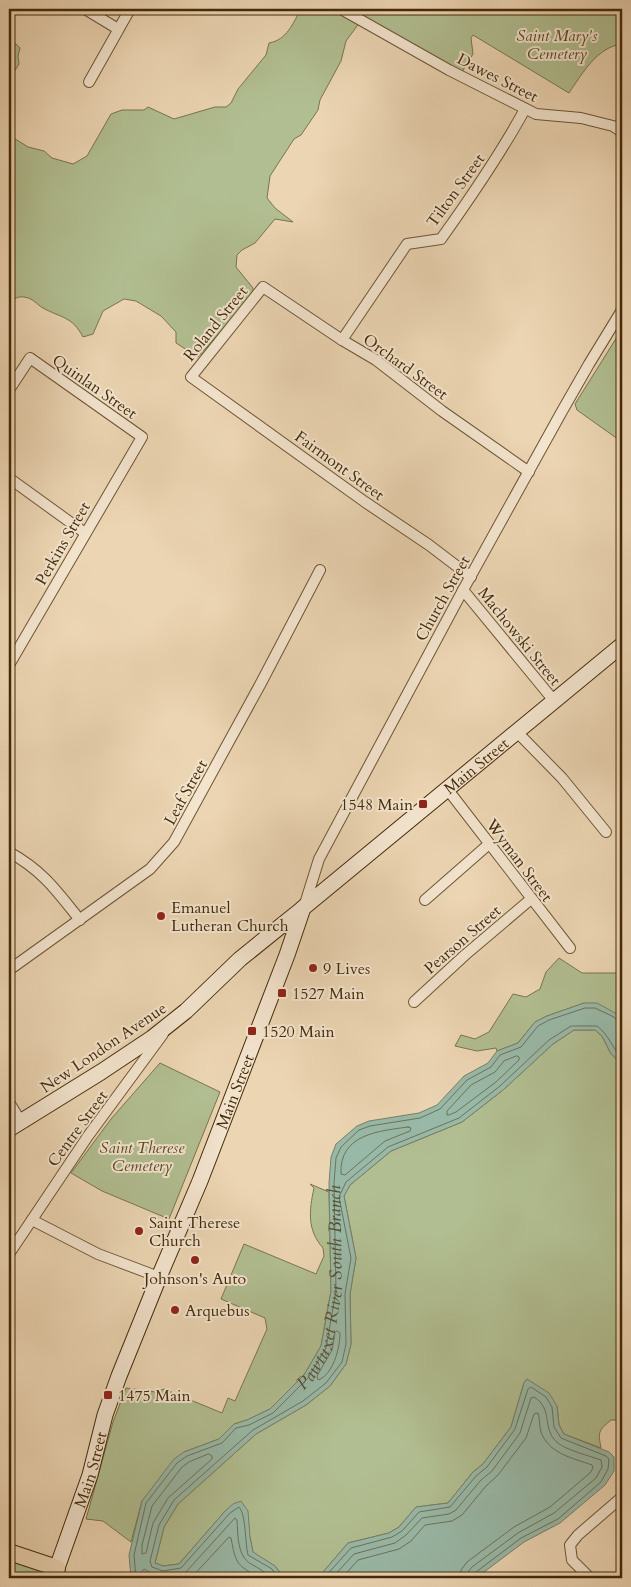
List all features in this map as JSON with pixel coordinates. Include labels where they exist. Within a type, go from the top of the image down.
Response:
[{"type":"main road","name":"Main Street","points":[[55,1573],[90,1475],[105,1415],[159,1276],[209,1158],[287,955],[303,908],[622,645]]},
{"type":"main road","name":"New London Avenue","points":[[15,1126],[101,1072],[173,1022],[240,959],[303,908]]},
{"type":"main road","points":[[9,1552],[55,1573]]},
{"type":"street","points":[[85,9],[118,29]]},
{"type":"street","points":[[89,82],[130,9]]},
{"type":"street","name":"Dawes Street","points":[[341,9],[536,114],[581,118],[613,126],[622,132]]},
{"type":"street","name":"Tilton Street","points":[[342,340],[407,244],[441,239],[480,186],[525,109]]},
{"type":"street","name":"Orchard Street","points":[[263,288],[376,360],[442,411],[529,472]]},
{"type":"street","name":"Roland Street","points":[[191,376],[263,288]]},
{"type":"street","name":"Church Street","points":[[303,908],[318,859],[463,590],[588,364],[622,310]]},
{"type":"street","name":"Quinlan Street","points":[[9,390],[30,358],[142,437]]},
{"type":"street","name":"Fairmont Street","points":[[191,376],[365,502],[429,545],[471,577]]},
{"type":"street","name":"Perkins Street","points":[[9,665],[84,533],[142,437]]},
{"type":"street","points":[[9,478],[84,533]]},
{"type":"street","name":"Leaf Street","points":[[9,970],[150,869],[174,842],[320,570]]},
{"type":"street","name":"Machowski Street","points":[[463,590],[554,702]]},
{"type":"street","points":[[517,732],[562,778],[606,832]]},
{"type":"street","name":"Wyman Street","points":[[448,790],[570,948]]},
{"type":"street","points":[[425,900],[489,844]]},
{"type":"street","points":[[9,852],[26,862],[46,878],[80,920]]},
{"type":"street","name":"Pearson Street","points":[[414,1002],[531,899]]},
{"type":"street","name":"Centre Street","points":[[9,1254],[88,1136],[173,1022]]},
{"type":"street","points":[[9,1102],[15,1126]]},
{"type":"street","points":[[32,1220],[98,1254],[159,1276]]},
{"type":"street","points":[[590,1578],[572,1560],[570,1545],[578,1535],[622,1497]]},
{"type":"green space","name":"Saint Mary's Cemetery","points":[[301,9],[622,9],[622,44],[605,50],[591,62],[569,93],[473,35],[471,38],[473,54],[460,75],[360,22],[346,41],[341,61],[320,100],[318,110],[301,135],[294,139],[270,176],[267,198],[275,208],[293,222],[275,219],[255,243],[237,255],[236,267],[253,288],[253,291],[198,357],[176,343],[176,332],[161,316],[136,301],[124,299],[103,311],[93,334],[83,337],[75,325],[66,318],[43,308],[30,299],[20,297],[9,301],[12,290],[9,281],[9,135],[28,147],[44,151],[52,158],[73,164],[87,156],[111,114],[122,110],[144,110],[148,107],[174,119],[215,107],[226,107],[231,103],[238,89],[266,55],[269,43],[285,35]]},
{"type":"green space","points":[[9,37],[20,48],[19,64],[9,80]]},
{"type":"green space","points":[[622,329],[622,442],[577,410],[575,404]]},
{"type":"green space","points":[[559,958],[582,973],[616,973],[622,977],[622,1020],[617,1014],[584,1003],[535,1022],[518,1043],[497,1051],[496,1048],[477,1051],[455,1046],[461,1035],[475,1039],[489,1032],[513,994],[526,997],[540,989],[546,972]]},
{"type":"green space","points":[[574,1030],[595,1030],[602,1036],[611,1054],[622,1064],[622,1420],[611,1420],[601,1429],[599,1435],[601,1448],[564,1434],[559,1425],[557,1406],[527,1379],[524,1383],[511,1427],[483,1464],[473,1472],[448,1503],[416,1507],[399,1527],[389,1533],[348,1543],[318,1578],[284,1578],[275,1566],[253,1553],[250,1537],[226,1510],[179,1564],[163,1566],[155,1563],[164,1527],[178,1504],[256,1434],[306,1405],[330,1386],[346,1364],[351,1344],[350,1294],[356,1258],[344,1196],[350,1185],[391,1151],[462,1122],[503,1090],[553,1044]]},
{"type":"green space","name":"Saint Therese Cemetery","points":[[160,1063],[220,1092],[169,1219],[102,1191],[71,1173],[111,1119]]},
{"type":"green space","points":[[310,1184],[329,1192],[331,1291],[321,1346],[304,1375],[270,1409],[234,1424],[219,1439],[184,1452],[142,1501],[131,1542],[103,1521],[86,1519],[113,1422],[126,1388],[156,1392],[164,1389],[222,1413],[228,1398],[235,1401],[267,1329],[265,1318],[221,1299],[244,1244],[316,1274],[324,1256],[323,1248],[312,1227],[310,1212],[314,1188]]},
{"type":"green space","points":[[9,1552],[54,1569],[53,1578],[9,1578]]},
{"type":"water","points":[[584,1003],[597,1003],[617,1014],[622,1020],[622,1064],[611,1054],[602,1036],[595,1030],[574,1030],[553,1044],[503,1090],[462,1122],[391,1151],[350,1185],[344,1196],[356,1258],[350,1294],[351,1344],[346,1364],[330,1386],[306,1405],[256,1434],[178,1504],[164,1527],[155,1563],[163,1566],[179,1564],[226,1510],[233,1504],[241,1501],[248,1511],[253,1552],[275,1566],[284,1578],[131,1578],[129,1555],[142,1501],[174,1459],[184,1452],[219,1439],[234,1424],[270,1409],[304,1375],[321,1346],[331,1291],[329,1183],[331,1157],[336,1144],[357,1126],[369,1121],[419,1113],[437,1105],[464,1076],[488,1063],[497,1051],[518,1043],[535,1022]]},
{"type":"water","points":[[527,1379],[549,1393],[557,1406],[559,1425],[564,1434],[609,1452],[614,1457],[614,1471],[605,1485],[560,1523],[524,1542],[476,1578],[318,1578],[348,1543],[389,1533],[399,1527],[416,1507],[448,1503],[473,1472],[483,1464],[511,1427],[524,1383]]},
{"type":"place","name":"1548 Main","points":[[423,804]]},
{"type":"place","name":"Emanuel Lutheran Church","points":[[161,916]]},
{"type":"place","name":"9 Lives","points":[[313,968]]},
{"type":"place","name":"1527 Main","points":[[282,993]]},
{"type":"place","name":"1520 Main","points":[[252,1031]]},
{"type":"place","name":"Saint Therese Church","points":[[139,1231]]},
{"type":"place","name":"Johnson's Auto","points":[[195,1260]]},
{"type":"place","name":"Arquebus","points":[[175,1310]]},
{"type":"place","name":"1475 Main","points":[[108,1395]]},
{"type":"water label","name":"Pawtuxet River South Branch","points":[[320,1284]]}]
